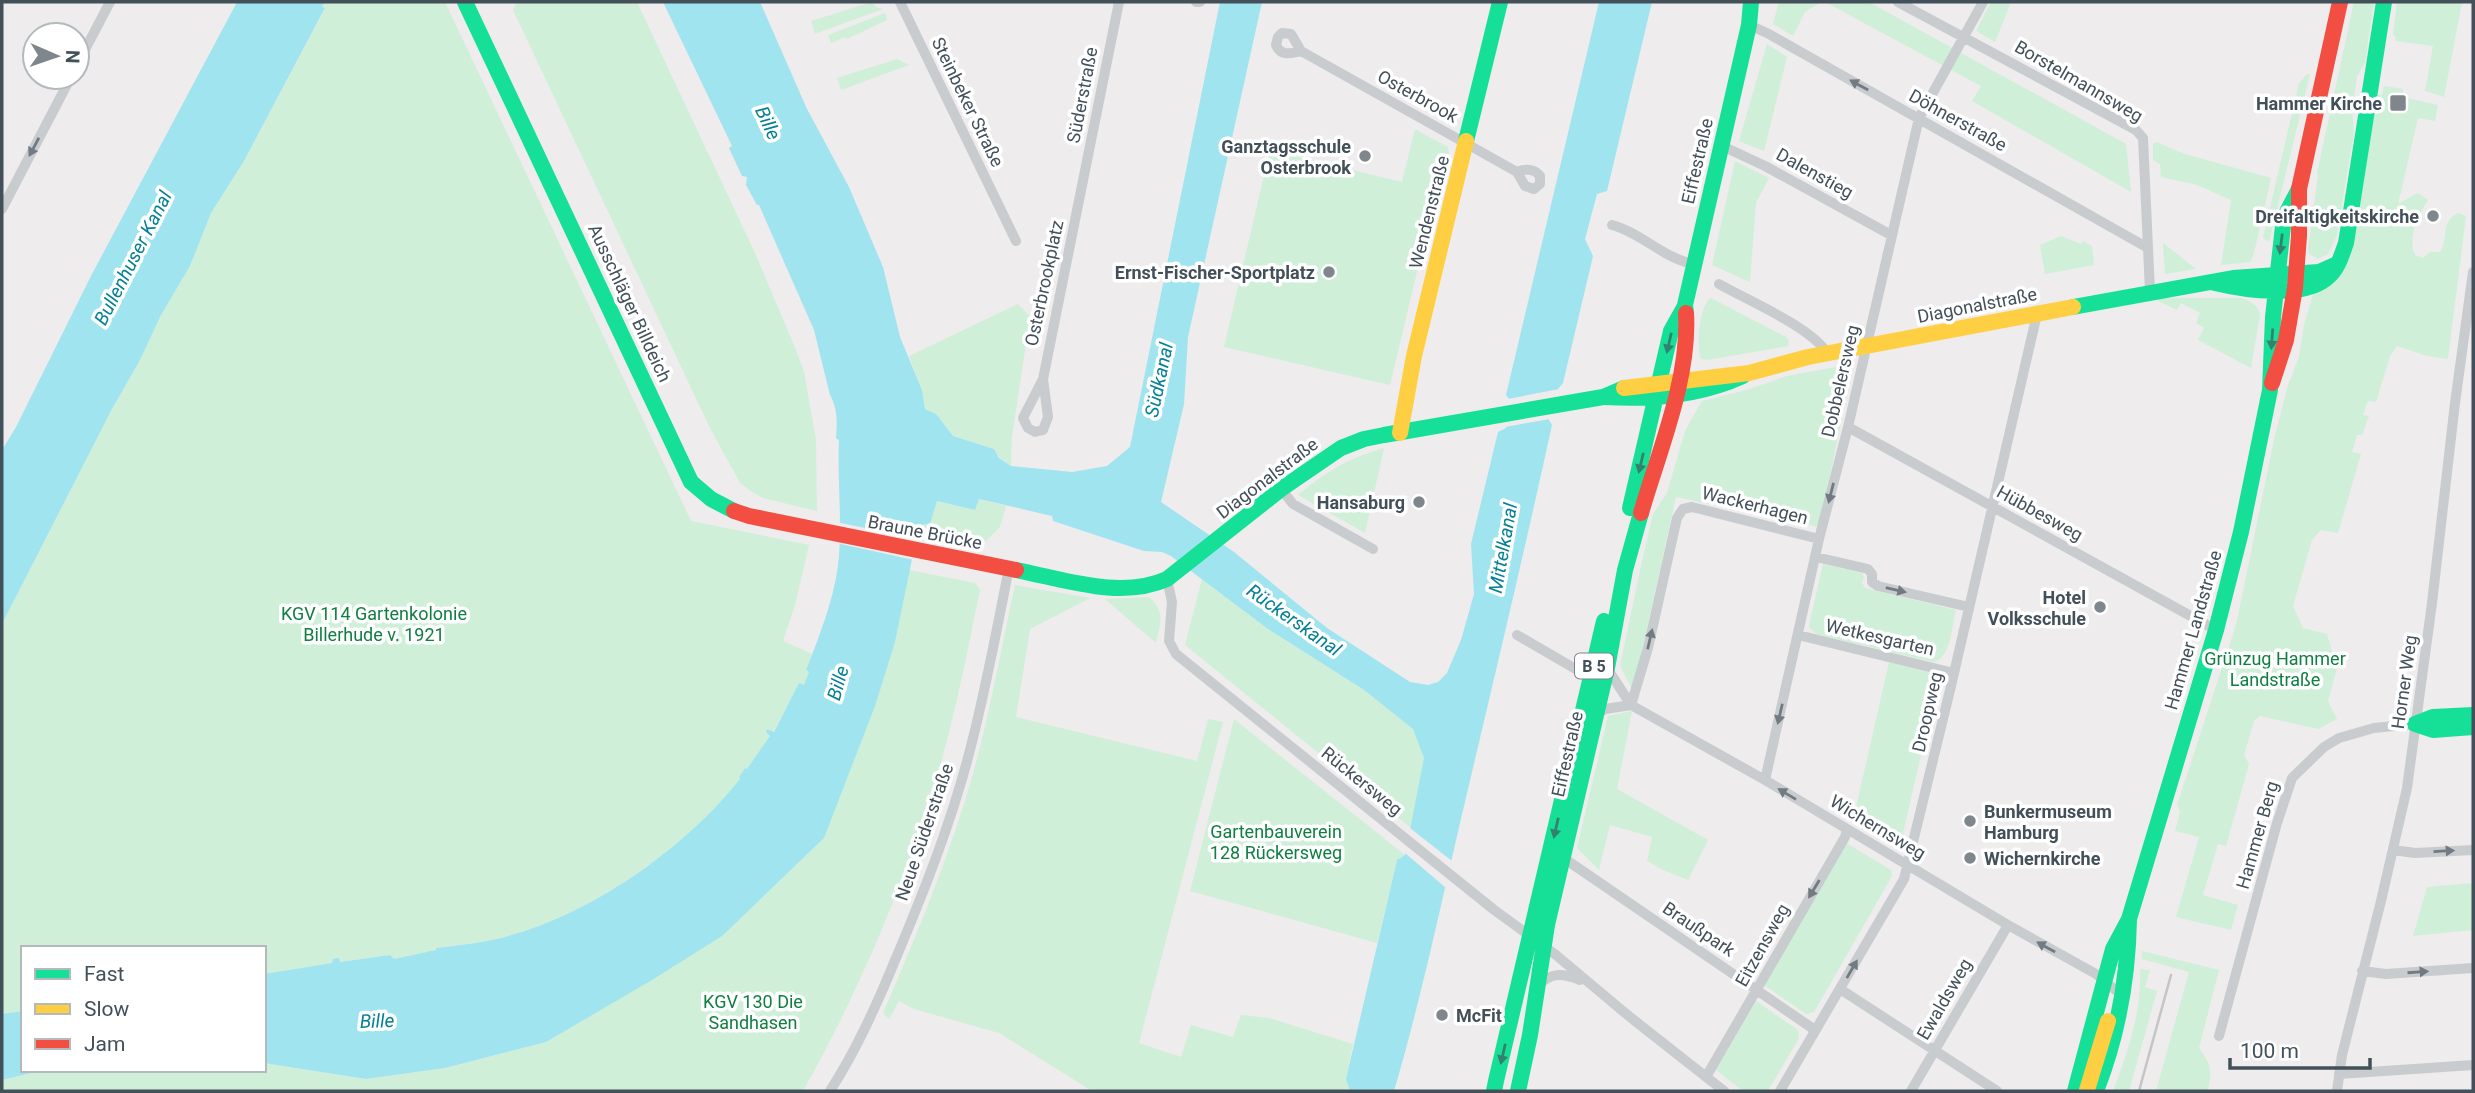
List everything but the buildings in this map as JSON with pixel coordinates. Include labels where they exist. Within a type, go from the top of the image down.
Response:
[{"type":"main road","name":"Ausschläger Billdeich","points":[[466,2],[691,482],[713,502],[732,511],[834,533]]},
{"type":"main road","name":"Wendenstraße","points":[[1401,433],[1414,356],[1500,2]]},
{"type":"main road","name":"Eiffestraße","points":[[1495,1088],[1562,857],[1607,668],[1625,570],[1677,387],[1686,337],[1685,305],[1749,25],[1751,2]]},
{"type":"main road","name":"Eiffestraße","points":[[1749,25],[1762,2]]},
{"type":"main road","name":"Hammer Landstraße","points":[[2270,390],[2283,361],[2295,281],[2300,216],[2299,189],[2340,2]]},
{"type":"main road","name":"Diagonalstraße","points":[[1009,568],[1113,588],[1144,588],[1167,579],[1184,567],[1281,489],[1340,448],[1364,439],[1602,397],[1623,387],[1658,390],[1677,387],[1719,388],[1749,373],[1827,353],[2233,278],[2295,281],[2323,272],[2337,264],[2346,243],[2384,2]]},
{"type":"main road","name":"Hammer Landstraße","points":[[2075,1091],[2113,949],[2129,919],[2216,630],[2241,531],[2270,390],[2277,282],[2286,214],[2299,189]]},
{"type":"main road","name":"Eiffestraße","points":[[1518,1091],[1537,986],[1536,941],[1579,730],[1671,331],[1685,305]]},
{"type":"main road","name":"Braune Brücke","points":[[834,533],[1009,568]]},
{"type":"main road","points":[[2415,724],[2433,718],[2473,715]]},
{"type":"main road","points":[[2415,724],[2433,730],[2473,727]]},
{"type":"main road","name":"Hammer Landstraße","points":[[2096,1091],[2108,1062],[2124,997],[2129,919]]},
{"type":"main road","points":[[2087,1091],[2111,1004],[2110,991],[2105,981]]},
{"type":"street","points":[[91,38],[110,2]]},
{"type":"street","name":"Steinbeker Straße","points":[[900,2],[1004,217]]},
{"type":"street","name":"Süderstraße","points":[[1080,195],[1119,2]]},
{"type":"street","name":"Borstelmannsweg","points":[[1898,2],[2115,118],[2136,130],[2143,138],[2150,292]]},
{"type":"street","name":"Dobbelersweg","points":[[1765,780],[1919,118],[1983,2]]},
{"type":"street","name":"Döhnerstraße","points":[[1749,25],[2148,248]]},
{"type":"street","name":"Osterbrook","points":[[1301,51],[1517,172]]},
{"type":"street","points":[[2,209],[64,91]]},
{"type":"street","name":"Dalenstieg","points":[[1720,145],[1765,166],[1891,235]]},
{"type":"street","name":"Osterbrookplatz","points":[[1043,379],[1080,195]]},
{"type":"street","name":"Osterbrookplatz","points":[[1004,217],[1016,241]]},
{"type":"street","points":[[1612,225],[1632,233],[1677,260],[1694,264]]},
{"type":"street","name":"Horner Weg","points":[[2337,1091],[2362,971],[2407,788],[2473,272]]},
{"type":"street","points":[[1719,284],[1805,333],[1827,353]]},
{"type":"street","name":"Droopweg","points":[[1780,1091],[1904,879],[2037,314]]},
{"type":"street","name":"Hübbesweg","points":[[1848,426],[2216,630]]},
{"type":"street","points":[[1281,489],[1293,504],[1373,549]]},
{"type":"street","name":"Wackerhagen","points":[[1631,705],[1648,648],[1677,518],[1683,509],[1692,507],[1819,539]]},
{"type":"street","points":[[1816,557],[1868,569],[1872,574],[1872,582],[1878,586],[1969,607]]},
{"type":"street","name":"Neue Süderstraße","points":[[830,1091],[869,1020],[935,859],[972,745],[1009,568]]},
{"type":"street","name":"Rückersweg","points":[[1167,579],[1172,602],[1169,640],[1176,654],[1589,983],[1709,1084],[1724,1091]]},
{"type":"street","points":[[1517,635],[1591,678]]},
{"type":"street","name":"Wetkesgarten","points":[[1798,635],[1954,673]]},
{"type":"street","name":"Wichernsweg","points":[[1607,668],[1631,705],[1765,780],[2105,981],[2124,997]]},
{"type":"street","points":[[1579,730],[1596,713],[1631,705]]},
{"type":"street","name":"Hammer Berg","points":[[2219,1037],[2277,823],[2292,778],[2324,747],[2339,738],[2374,728],[2415,724]]},
{"type":"street","name":"Eitzensweg","points":[[1709,1084],[1757,990],[1847,830]]},
{"type":"street","points":[[2393,850],[2415,853],[2473,850]]},
{"type":"street","name":"Braußpark","points":[[1562,857],[1815,1030]]},
{"type":"street","name":"Ewaldsweg","points":[[1911,1091],[2008,925]]},
{"type":"street","points":[[2362,971],[2386,974],[2473,968]]},
{"type":"street","name":"Rückersweg","points":[[1537,986],[1545,978],[1560,974],[1589,983]]},
{"type":"street","points":[[1840,989],[1997,1091]]},
{"type":"street","points":[[2339,1074],[2473,1065]]},
{"type":"green space","name":"KGV 114 Gartenkolonie Billerhude v. 1921","points":[[325,2],[445,2],[691,521],[809,545],[795,605],[783,641],[812,654],[806,670],[809,672],[804,686],[799,684],[773,732],[768,729],[766,732],[771,736],[747,769],[745,768],[739,777],[741,779],[695,827],[640,872],[610,891],[547,923],[506,937],[437,948],[394,959],[390,955],[339,962],[339,959],[333,959],[333,963],[266,974],[266,946],[21,946],[21,1011],[2,1014],[2,624],[161,315],[190,266],[211,213],[244,161],[325,9],[322,7]]},
{"type":"green space","points":[[517,2],[637,2],[755,253],[804,372],[816,440],[817,511],[763,498],[740,483],[709,426],[513,10]]},
{"type":"green space","points":[[872,2],[883,9],[815,34],[811,21]]},
{"type":"green space","points":[[1779,2],[1821,2],[1805,12],[1793,36],[1773,24]]},
{"type":"green space","points":[[1825,2],[1869,2],[2126,144],[2131,192],[1972,101],[1981,86]]},
{"type":"green space","points":[[1991,2],[2011,2],[1995,42],[1976,31]]},
{"type":"green space","points":[[2354,2],[2374,2],[2365,63],[2357,76],[2352,111],[2354,132],[2337,235],[2328,254],[2318,259],[2309,254],[2308,249],[2317,173]]},
{"type":"green space","points":[[2397,2],[2462,2],[2444,97],[2425,91],[2433,46],[2395,41],[2393,34]]},
{"type":"green space","points":[[885,13],[887,20],[847,39],[845,37],[831,43],[828,35]]},
{"type":"green space","points":[[1767,44],[1787,57],[1764,151],[1739,141]]},
{"type":"green space","points":[[897,59],[909,65],[841,90],[837,78]]},
{"type":"green space","points":[[2310,74],[2269,242],[2263,238],[2299,83]]},
{"type":"green space","name":"Grünzug Hammer Landstraße","points":[[2384,86],[2403,89],[2402,97],[2438,105],[2435,121],[2418,118],[2398,204],[2418,193],[2428,200],[2413,234],[2415,255],[2423,258],[2430,252],[2440,252],[2449,221],[2458,213],[2466,216],[2448,359],[2427,356],[2397,346],[2390,356],[2376,402],[2368,401],[2363,415],[2369,416],[2362,435],[2357,435],[2352,452],[2361,454],[2338,533],[2321,530],[2312,540],[2293,606],[2303,628],[2327,634],[2337,668],[2328,701],[2337,719],[2318,729],[2260,716],[2254,721],[2244,755],[2249,764],[2226,846],[2218,844],[2203,895],[2238,905],[2231,930],[2176,917],[2199,837],[2175,831],[2180,812],[2177,805],[2236,625],[2275,435],[2288,385],[2299,357],[2304,325],[2314,291],[2333,278],[2375,94],[2382,95]]},
{"type":"green space","name":"Ernst-Fischer-Sportplatz","points":[[1415,129],[1448,147],[1450,160],[1440,196],[1435,196],[1390,385],[1224,347],[1270,150],[1402,182]]},
{"type":"green space","points":[[2156,142],[2185,154],[2271,178],[2250,262],[2221,265],[2231,200],[2197,185],[2161,177],[2160,164],[2153,160],[2153,144]]},
{"type":"green space","points":[[1735,161],[1769,178],[1756,203],[1750,282],[1712,265]]},
{"type":"green space","points":[[2061,236],[2092,246],[2094,265],[2045,274],[2040,245]]},
{"type":"green space","points":[[2163,243],[2196,269],[2165,274]]},
{"type":"green space","points":[[1711,298],[1786,337],[1788,346],[1701,359],[1700,326],[1704,309]]},
{"type":"green space","points":[[2152,298],[2241,298],[2253,303],[2260,314],[2251,368],[2198,340],[2204,328],[2196,323],[2200,313],[2181,303],[2177,310]]},
{"type":"green space","points":[[1018,304],[1030,317],[1012,437],[1011,466],[1000,458],[994,449],[953,436],[936,414],[925,409],[922,390],[909,356]]},
{"type":"green space","points":[[1836,367],[1846,370],[1850,380],[1819,527],[1676,497],[1633,691],[1620,666],[1653,514],[1667,493],[1685,431],[1702,401],[1787,376]]},
{"type":"green space","points":[[1384,448],[1365,533],[1298,495],[1338,466]]},
{"type":"green space","points":[[979,499],[1006,506],[1000,527],[984,543],[921,527],[930,523],[937,501],[974,510]]},
{"type":"green space","points":[[1823,564],[1862,573],[1865,588],[1956,610],[1944,655],[1933,662],[1816,634],[1809,627]]},
{"type":"green space","name":"KGV 130 Die Sandhasen","points":[[909,570],[975,583],[980,590],[947,741],[914,847],[863,972],[803,1091],[2,1091],[2,1080],[35,1072],[266,1072],[266,1063],[366,1079],[445,1068],[546,1042],[895,642]]},
{"type":"green space","name":"Gartenbauverein 128 Rückersweg","points":[[1202,579],[1268,629],[1364,690],[1413,729],[1424,758],[1411,828],[1185,645]]},
{"type":"green space","points":[[1015,585],[1090,598],[1030,629],[1016,717],[1197,761],[1208,719],[1223,722],[1139,1043],[1181,1057],[1191,1025],[1233,1037],[1241,1015],[1269,1018],[1353,1044],[1346,1079],[1350,1091],[1092,1091],[999,1033],[914,1009],[899,1001],[889,1019],[883,1013],[926,910],[964,804],[986,722]]},
{"type":"green space","points":[[1149,597],[1160,613],[1156,643],[1105,599]]},
{"type":"green space","points":[[1889,662],[1932,673],[1938,681],[1901,842],[1895,845],[1853,821]]},
{"type":"green space","points":[[1632,711],[1617,789],[1708,840],[1688,880],[1647,861],[1652,837],[1610,825],[1599,870],[1577,848],[1608,716]]},
{"type":"green space","name":"Gartenbauverein 128 Rückersweg","points":[[1234,719],[1405,855],[1397,860],[1377,943],[1190,891]]},
{"type":"green space","points":[[1846,843],[1891,870],[1892,876],[1814,1012],[1806,1014],[1764,985]]},
{"type":"green space","points":[[2473,883],[2473,930],[2413,936],[2427,887]]},
{"type":"green space","points":[[2142,951],[2219,970],[2199,1048],[2210,1068],[2208,1091],[2156,1091],[2189,972],[2142,959]]},
{"type":"green space","points":[[2140,969],[2150,970],[2145,987],[2157,991],[2129,1091],[2113,1091],[2129,1046],[2136,1016]]},
{"type":"green space","points":[[1756,1001],[1798,1030],[1799,1038],[1768,1091],[1743,1091],[1716,1070]]},
{"type":"water","name":"Bullenhuser Kanal","points":[[237,2],[325,2],[322,7],[325,8],[244,161],[211,213],[190,266],[161,315],[2,624],[2,450]]},
{"type":"water","points":[[663,2],[760,2],[807,109],[849,187],[883,267],[900,337],[922,390],[925,409],[936,414],[953,436],[994,449],[999,458],[1011,466],[1072,472],[1107,466],[1130,447],[1220,2],[1262,2],[1188,337],[1184,404],[1161,502],[1234,552],[1327,628],[1410,682],[1428,685],[1438,682],[1447,673],[1461,640],[1474,594],[1471,544],[1498,432],[1506,428],[1509,399],[1506,395],[1599,2],[1652,2],[1607,191],[1597,194],[1585,239],[1593,256],[1563,383],[1552,391],[1549,420],[1552,425],[1530,525],[1429,958],[1394,1091],[1350,1091],[1346,1079],[1397,860],[1405,855],[1424,758],[1413,729],[1364,690],[1268,629],[1171,556],[1162,552],[1144,551],[1053,521],[1052,516],[979,499],[975,510],[937,501],[930,524],[924,524],[918,530],[895,642],[875,706],[824,838],[722,936],[546,1042],[445,1068],[366,1079],[266,1063],[266,974],[332,963],[333,959],[339,958],[340,962],[390,955],[394,959],[436,948],[496,939],[546,923],[578,909],[639,872],[695,827],[740,779],[745,768],[747,769],[770,736],[766,732],[767,729],[774,732],[799,683],[804,685],[809,672],[806,670],[829,606],[838,566],[839,440],[836,438],[836,411],[814,330],[759,205],[746,185],[747,177],[742,176],[729,148],[732,146]]},
{"type":"water","points":[[21,1011],[21,1072],[35,1072],[2,1080],[2,1014]]},
{"type":"pier","points":[[1554,390],[1550,419],[1505,427],[1508,399]]},
{"type":"pier","points":[[836,522],[919,539],[914,560],[836,543]]},
{"type":"pier","points":[[1410,828],[1452,861],[1446,888],[1405,853]]},
{"type":"railway","points":[[2139,1091],[2171,975]]},
{"type":"traffic: fast","points":[[465,2],[691,482],[711,499],[734,511]]},
{"type":"traffic: fast","points":[[1466,141],[1500,2]]},
{"type":"traffic: fast","points":[[1686,313],[1685,305],[1749,25],[1751,2]]},
{"type":"traffic: fast","points":[[2215,283],[2273,291],[2304,288],[2328,277],[2337,266],[2346,243],[2384,2]]},
{"type":"traffic: fast","points":[[2096,1091],[2120,1006],[2127,963],[2129,919],[2216,630],[2241,532],[2270,390],[2273,317],[2283,226],[2299,189]]},
{"type":"traffic: fast","points":[[2073,307],[2233,278],[2319,272],[2337,264]]},
{"type":"traffic: fast","points":[[1630,508],[1671,331],[1685,306]]},
{"type":"traffic: fast","points":[[1605,397],[1676,395],[1710,388],[1743,376]]},
{"type":"traffic: fast","points":[[1016,570],[1092,586],[1130,588],[1149,585],[1167,579],[1281,489],[1341,448],[1384,435],[1603,397],[1624,388]]},
{"type":"traffic: fast","points":[[1518,1091],[1530,1035],[1547,925],[1607,668],[1625,570],[1641,513]]},
{"type":"traffic: fast","points":[[1496,1081],[1604,621]]},
{"type":"traffic: fast","points":[[2415,724],[2433,717],[2473,715]]},
{"type":"traffic: fast","points":[[2415,724],[2433,730],[2473,727]]},
{"type":"traffic: fast","points":[[2075,1091],[2113,949],[2128,921]]},
{"type":"traffic: fast","points":[[1494,1091],[1496,1081]]},
{"type":"traffic: slow","points":[[1400,433],[1414,356],[1466,141]]},
{"type":"traffic: slow","points":[[1624,388],[1749,373],[1808,357],[2073,307]]},
{"type":"traffic: slow","points":[[2087,1090],[2108,1021]]},
{"type":"traffic: jam","points":[[2272,383],[2286,340],[2295,288],[2299,189],[2340,2]]},
{"type":"traffic: jam","points":[[1641,513],[1678,388],[1686,338],[1686,313]]},
{"type":"traffic: jam","points":[[734,511],[1016,570]]},
{"type":"place","name":"Hammer Kirche","points":[[2398,103]]},
{"type":"place","name":"Ganztagsschule Osterbrook","points":[[1365,156]]},
{"type":"place","name":"Dreifaltigkeitskirche","points":[[2433,216]]},
{"type":"place","name":"Ernst-Fischer-Sportplatz","points":[[1329,272]]},
{"type":"place","name":"Hansaburg","points":[[1419,502]]},
{"type":"place","name":"Hotel Volksschule","points":[[2100,607]]},
{"type":"place","name":"Bunkermuseum Hamburg","points":[[1970,821]]},
{"type":"place","name":"Wichernkirche","points":[[1970,858]]},
{"type":"place","name":"McFit","points":[[1442,1015]]},
{"type":"water label","name":"Bille","points":[[768,123]]},
{"type":"water label","name":"Südkanal","points":[[1159,380]]},
{"type":"water label","name":"Mittelkanal","points":[[1503,548]]},
{"type":"water label","name":"Rückerskanal","points":[[1294,620]]},
{"type":"water label","name":"Bille","points":[[838,683]]},
{"type":"water label","name":"Bille","points":[[377,1021]]}]
